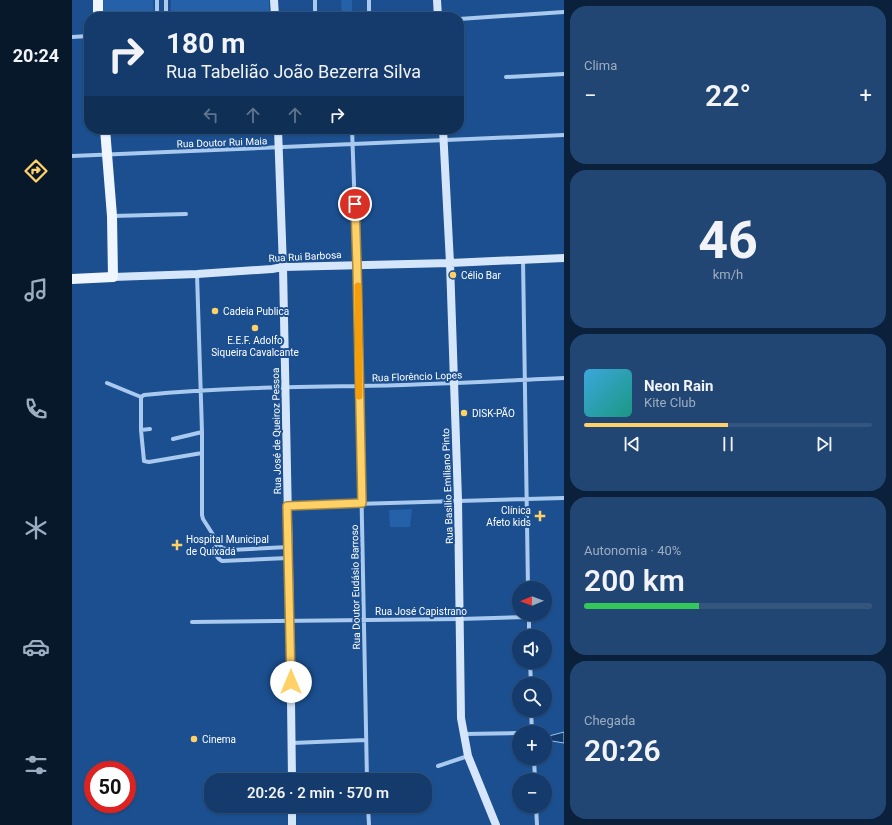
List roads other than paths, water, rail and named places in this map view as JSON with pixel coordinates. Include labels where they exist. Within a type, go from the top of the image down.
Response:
[{"type":"main road","points":[[98,0],[98,12]]},
{"type":"main road","points":[[274,0],[275,12]]},
{"type":"main road","points":[[437,0],[438,12]]},
{"type":"main road","points":[[105,134],[112,216],[112,277]]},
{"type":"main road","name":"Rua José de Queiroz Pessoa","points":[[278,134],[284,267],[292,773]]},
{"type":"main road","name":"Rua Basilio Emiliano Pinto","points":[[443,134],[450,263],[458,500],[461,718],[468,756],[496,825]]},
{"type":"main road","name":"Rua Rui Barbosa","points":[[72,279],[196,274],[284,267],[357,266],[564,258]]},
{"type":"main road","points":[[292,813],[292,825]]},
{"type":"street","points":[[157,0],[157,12]]},
{"type":"street","points":[[166,0],[166,12]]},
{"type":"street","points":[[315,0],[315,12]]},
{"type":"street","points":[[369,0],[369,12]]},
{"type":"street","points":[[464,19],[564,12]]},
{"type":"street","points":[[72,37],[84,36]]},
{"type":"street","points":[[506,77],[564,74]]},
{"type":"street","name":"Rua Doutor Eudásio Barroso","points":[[352,134],[357,266],[367,773]]},
{"type":"street","name":"Rua Doutor Rui Maia","points":[[72,156],[564,135]]},
{"type":"street","points":[[112,216],[186,214]]},
{"type":"street","points":[[523,259],[528,581]]},
{"type":"street","points":[[196,274],[202,432],[203,518],[222,548],[230,550],[288,546]]},
{"type":"street","name":"Rua Florêncio Lopes","points":[[141,397],[144,395],[200,390],[453,383],[564,378]]},
{"type":"street","points":[[107,383],[141,397],[143,459],[146,462],[202,453]]},
{"type":"street","points":[[141,430],[150,430]]},
{"type":"street","points":[[173,439],[202,432]]},
{"type":"street","points":[[287,506],[564,498]]},
{"type":"street","points":[[216,539],[216,554],[222,561],[288,558]]},
{"type":"street","name":"Rua José Capistrano","points":[[192,622],[460,619],[512,617]]},
{"type":"street","points":[[464,734],[512,733]]},
{"type":"street","points":[[291,742],[366,740]]},
{"type":"street","points":[[438,766],[468,756]]},
{"type":"street","points":[[368,813],[369,825]]},
{"type":"street","points":[[536,813],[537,825]]},
{"type":"place","name":"Célio Bar","points":[[453,275]]},
{"type":"place","name":"Cadeia Publica","points":[[215,311]]},
{"type":"place","name":"E.E.F. Adolfo Siqueira Cavalcante","points":[[255,328]]},
{"type":"place","name":"DISK-PÃO","points":[[464,413]]},
{"type":"place","name":"Clínica Afeto kids","points":[[540,516]]},
{"type":"place","name":"Hospital Municipal de Quixadá","points":[[177,545]]},
{"type":"place","name":"Cinema","points":[[194,739]]}]
